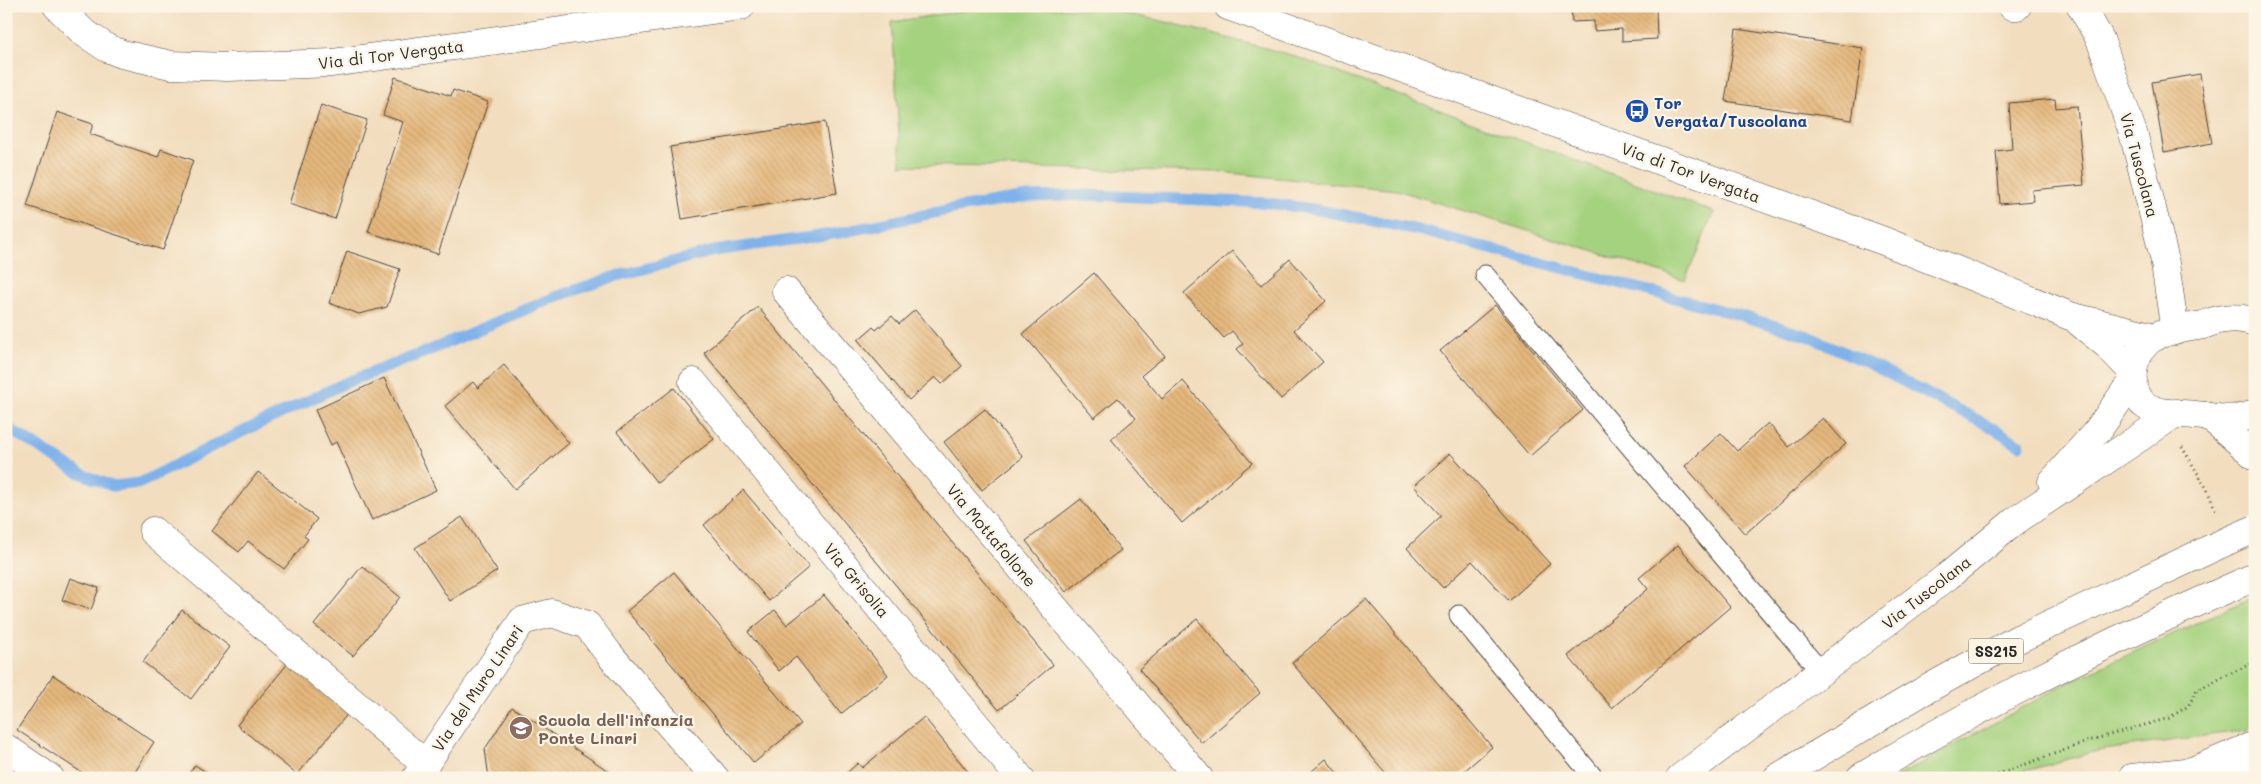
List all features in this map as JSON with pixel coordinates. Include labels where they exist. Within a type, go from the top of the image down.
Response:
[{"type":"main road","name":"Via di Tor Vergata","points":[[57,6],[83,32],[107,48],[122,54],[171,65],[227,67],[332,63],[741,6]]},
{"type":"main road","name":"Via di Tor Vergata","points":[[1228,6],[1884,241],[2070,316],[2165,334]]},
{"type":"main road","points":[[2012,6],[2017,6]]},
{"type":"main road","name":"Via Tuscolana","points":[[2081,6],[2100,39],[2134,136],[2164,257],[2165,334]]},
{"type":"main road","name":"Via Mottafollone","points":[[786,292],[1199,778]]},
{"type":"main road","points":[[2070,316],[2107,345],[2133,376],[2136,395],[2145,405],[2157,411],[2206,416],[2240,418],[2255,413]]},
{"type":"main road","points":[[2015,521],[2081,451],[2133,376],[2139,352],[2165,334],[2223,319],[2251,317]]},
{"type":"main road","name":"Via Grisolia","points":[[693,382],[1020,778]]},
{"type":"main road","name":"Via Tuscolana","points":[[1680,778],[1948,576],[2015,521],[2176,413]]},
{"type":"main road","points":[[2206,416],[2216,422],[2255,456]]},
{"type":"main road","name":"SS215","points":[[1778,778],[1912,698],[2031,632],[2255,529]]},
{"type":"main road","points":[[153,531],[420,771]]},
{"type":"main road","name":"SS215","points":[[1860,778],[2030,682],[2124,635],[2249,579]]},
{"type":"main road","name":"Via del Muro Linari","points":[[420,771],[522,621],[552,613],[587,625],[609,654],[716,778]]},
{"type":"main road","points":[[2194,771],[2255,745]]},
{"type":"main road","points":[[6,748],[50,778]]},
{"type":"main road","points":[[2132,778],[2194,771],[2231,775],[2255,775]]},
{"type":"lane","points":[[1485,275],[1821,672]]},
{"type":"lane","points":[[1459,615],[1594,778]]},
{"type":"path","points":[[1988,778],[2092,740],[2169,718],[2188,706],[2197,690],[2250,664],[2255,658]]},
{"type":"green space","points":[[988,7],[1104,9],[1171,23],[1291,55],[1714,212],[1685,280],[1397,190],[1220,172],[901,165],[892,22]]},
{"type":"green space","points":[[2255,596],[2255,723],[2248,730],[2097,751],[2001,778],[1894,778],[2069,682]]},
{"type":"building","points":[[1571,6],[1656,6],[1657,39],[1622,41],[1622,29],[1594,31],[1594,21],[1572,22]]},
{"type":"building","points":[[1736,29],[1863,48],[1852,120],[1725,101]]},
{"type":"building","points":[[2200,74],[2212,143],[2164,152],[2152,82]]},
{"type":"building","points":[[395,77],[451,96],[453,90],[488,102],[438,254],[368,232],[403,122],[383,115]]},
{"type":"building","points":[[2055,99],[2056,108],[2077,106],[2084,185],[2032,190],[2033,201],[2000,204],[1996,151],[2012,149],[2009,103]]},
{"type":"building","points":[[321,105],[367,120],[335,219],[289,204]]},
{"type":"building","points":[[57,112],[93,124],[90,134],[158,157],[161,149],[193,160],[163,250],[27,206]]},
{"type":"building","points":[[825,122],[837,193],[682,219],[670,147]]},
{"type":"building","points":[[347,251],[400,269],[387,307],[359,314],[329,303]]},
{"type":"building","points":[[1232,251],[1261,285],[1290,259],[1326,301],[1294,330],[1323,362],[1281,399],[1237,349],[1243,344],[1232,331],[1224,338],[1184,293]]},
{"type":"building","points":[[1094,273],[1165,356],[1142,375],[1162,399],[1183,381],[1252,463],[1182,523],[1111,439],[1136,418],[1118,398],[1094,418],[1023,334]]},
{"type":"building","points":[[1495,305],[1583,410],[1530,456],[1440,351]]},
{"type":"building","points":[[758,307],[1053,665],[999,710],[704,353]]},
{"type":"building","points":[[915,310],[962,366],[942,384],[935,377],[909,400],[858,340],[873,327],[876,330],[892,316],[899,324]]},
{"type":"building","points":[[504,365],[569,443],[515,489],[445,406],[473,382],[478,388]]},
{"type":"building","points":[[384,378],[436,490],[372,520],[336,442],[331,445],[315,410]]},
{"type":"building","points":[[674,388],[714,439],[657,483],[617,432]]},
{"type":"building","points":[[985,409],[1023,457],[982,490],[944,442]]},
{"type":"building","points":[[1823,418],[1846,444],[1745,534],[1685,466],[1721,433],[1737,451],[1768,423],[1789,447]]},
{"type":"building","points":[[1450,453],[1550,564],[1509,601],[1472,561],[1443,588],[1407,548],[1441,516],[1414,486]]},
{"type":"building","points":[[258,472],[317,519],[304,536],[308,539],[284,569],[248,541],[239,552],[212,531]]},
{"type":"building","points":[[743,490],[809,567],[769,601],[704,525]]},
{"type":"building","points":[[1081,499],[1121,550],[1066,592],[1026,541]]},
{"type":"building","points":[[462,517],[497,571],[450,601],[415,548]]},
{"type":"building","points":[[1678,545],[1730,607],[1612,708],[1568,656],[1648,589],[1639,578]]},
{"type":"building","points":[[362,566],[400,597],[353,656],[314,625]]},
{"type":"building","points":[[674,572],[801,724],[754,763],[627,611]]},
{"type":"building","points":[[70,578],[99,588],[91,610],[62,600]]},
{"type":"building","points":[[824,595],[888,675],[841,714],[796,657],[779,671],[748,632],[775,610],[787,625]]},
{"type":"building","points":[[1366,599],[1492,747],[1456,778],[1390,778],[1292,663]]},
{"type":"building","points":[[182,610],[230,647],[191,699],[143,662]]},
{"type":"building","points":[[1197,619],[1260,693],[1202,743],[1139,669]]},
{"type":"building","points":[[290,661],[350,711],[297,775],[237,725]]},
{"type":"building","points":[[53,675],[154,742],[131,778],[90,778],[17,730]]},
{"type":"building","name":"Scuola dell'infanzia Ponte Linari","points":[[512,707],[619,778],[489,778],[485,749]]},
{"type":"building","points":[[924,717],[973,778],[841,778],[858,763],[862,768]]},
{"type":"building","points":[[1326,759],[1341,778],[1304,778]]},
{"type":"building","points":[[195,765],[215,778],[186,778]]},
{"type":"waterway","points":[[6,427],[80,473],[112,486],[140,483],[345,383],[428,351],[555,297],[613,277],[714,251],[839,233],[957,208],[1027,197],[1091,195],[1268,203],[1319,210],[1418,230],[1739,315],[1808,336],[1870,364],[1993,428],[2020,445]]},
{"type":"place","name":"Tor Vergata/Tuscolana","points":[[1637,111]]},
{"type":"place","name":"Scuola dell'infanzia Ponte Linari","points":[[521,728]]}]
